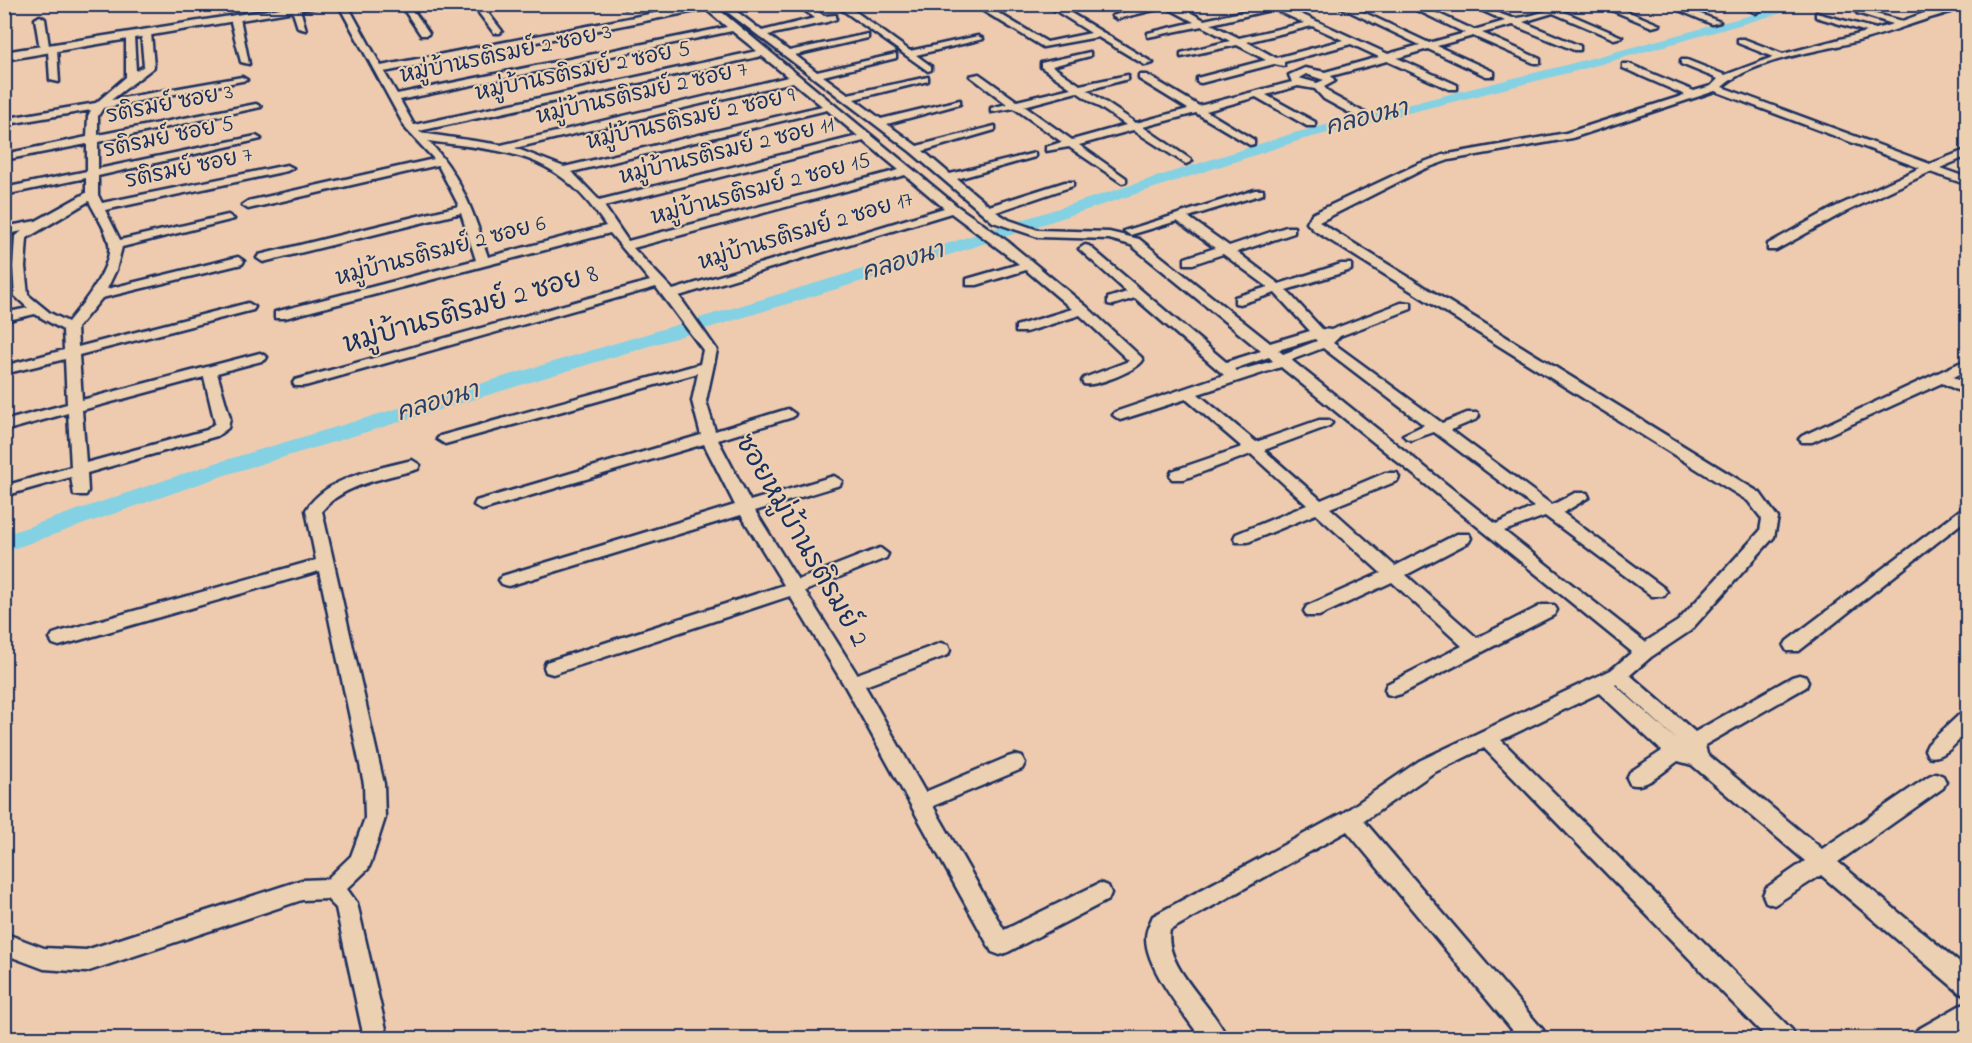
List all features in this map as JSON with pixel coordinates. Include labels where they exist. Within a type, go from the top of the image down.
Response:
[{"type":"street","points":[[4,56],[287,8],[331,4]]},
{"type":"street","points":[[342,4],[393,98],[415,132],[439,158],[466,208],[483,262]]},
{"type":"street","points":[[404,4],[424,33]]},
{"type":"street","points":[[476,4],[497,31]]},
{"type":"street","points":[[760,34],[829,18],[800,4]]},
{"type":"street","points":[[838,4],[909,54],[926,74],[846,98]]},
{"type":"street","points":[[976,4],[1046,45],[1098,34]]},
{"type":"street","points":[[1049,4],[1148,63]]},
{"type":"street","points":[[1117,16],[1166,4],[1277,62],[1298,77],[1318,86],[1328,97],[1361,115]]},
{"type":"street","points":[[1338,4],[1490,74]]},
{"type":"street","points":[[1408,4],[1537,60]]},
{"type":"street","points":[[1472,4],[1577,48]]},
{"type":"street","points":[[1537,4],[1617,37]]},
{"type":"street","points":[[1050,149],[1256,93],[1298,77],[1325,75],[1576,4]]},
{"type":"street","points":[[1601,4],[1655,25]]},
{"type":"street","points":[[1668,4],[1715,22]]},
{"type":"street","points":[[1742,4],[1756,10]]},
{"type":"street","points":[[377,70],[707,5],[953,209],[1028,265],[1082,310],[1136,360],[1134,364],[1089,381]]},
{"type":"street","points":[[727,5],[760,34],[915,150],[986,211],[1012,227],[1034,233],[1065,236],[1116,236],[1135,242],[1644,652]]},
{"type":"street","points":[[1151,35],[1262,6],[1278,6],[1453,87]]},
{"type":"street","points":[[287,8],[303,28]]},
{"type":"street","points":[[1215,1038],[1181,989],[1158,946],[1157,933],[1161,922],[1350,819],[1426,767],[1610,680],[1644,652],[1684,626],[1702,609],[1768,533],[1770,518],[1754,497],[1313,223],[1316,217],[1420,167],[1447,158],[1568,136],[1715,88],[1726,79],[1782,57],[1955,8]]},
{"type":"street","points":[[1860,11],[1900,23]]},
{"type":"street","points":[[1819,15],[1876,32]]},
{"type":"street","points":[[40,18],[55,80]]},
{"type":"street","points":[[236,18],[246,62]]},
{"type":"street","points":[[1184,55],[1313,23]]},
{"type":"street","name":"หมู่บ้านรติรมย์ 2 ซอย 3","points":[[393,98],[733,28]]},
{"type":"street","points":[[80,491],[70,328],[97,295],[110,270],[116,245],[100,207],[92,195],[91,124],[99,105],[131,78],[149,67],[146,33]]},
{"type":"street","points":[[129,36],[131,78]]},
{"type":"street","points":[[787,54],[866,36]]},
{"type":"street","points":[[909,54],[978,39]]},
{"type":"street","points":[[1201,80],[1352,41]]},
{"type":"street","points":[[1741,41],[1782,57]]},
{"type":"street","name":"หมู่บ้านรติรมย์ 2 ซอย 5","points":[[415,132],[763,53]]},
{"type":"street","points":[[1088,54],[1044,65],[1076,89],[1186,161]]},
{"type":"street","points":[[815,75],[893,56]]},
{"type":"street","points":[[1684,62],[1726,79]]},
{"type":"street","points":[[1626,66],[1692,94]]},
{"type":"street","points":[[1318,86],[1328,83],[1329,78],[1325,75]]},
{"type":"street","points":[[975,76],[1122,180]]},
{"type":"street","points":[[995,110],[1124,77]]},
{"type":"street","points":[[1143,77],[1250,142]]},
{"type":"street","name":"หมู่บ้านรติรมย์ 2 ซอย 7","points":[[498,148],[794,79]]},
{"type":"street","points":[[14,120],[242,80]]},
{"type":"street","points":[[1715,88],[1968,182]]},
{"type":"street","points":[[1256,93],[1311,124]]},
{"type":"street","points":[[879,123],[956,102]]},
{"type":"street","name":"รติรมย์ ซอย 3","points":[[4,157],[256,107]]},
{"type":"street","name":"หมู่บ้านรติรมย์ 2 ซอย 9","points":[[562,171],[829,107]]},
{"type":"street","points":[[915,150],[991,128]]},
{"type":"street","points":[[415,132],[498,148],[535,158],[562,171],[597,204],[625,246],[656,283],[672,298],[707,359],[445,439]]},
{"type":"street","name":"หมู่บ้านรติรมย์ 2 ซอย 11","points":[[597,204],[866,137]]},
{"type":"street","name":"รติรมย์ ซอย 5","points":[[4,192],[256,139]]},
{"type":"street","points":[[248,205],[439,158],[470,144]]},
{"type":"street","points":[[1772,247],[1837,211],[1968,152]]},
{"type":"street","points":[[949,178],[1031,154]]},
{"type":"street","name":"รติรมย์ ซอย 7","points":[[100,207],[287,168]]},
{"type":"street","name":"หมู่บ้านรติรมย์ 2 ซอย 15","points":[[625,246],[907,171]]},
{"type":"street","points":[[986,211],[1069,184]]},
{"type":"street","points":[[1130,231],[1259,192]]},
{"type":"street","points":[[70,328],[36,310],[22,296],[19,267],[21,237],[39,224],[92,195]]},
{"type":"street","points":[[263,258],[466,208]]},
{"type":"street","name":"หมู่บ้านรติรมย์ 2 ซอย 17","points":[[672,298],[953,209]]},
{"type":"street","points":[[1178,216],[1277,288],[1326,336],[1438,428],[1658,592]]},
{"type":"street","points":[[116,245],[228,219]]},
{"type":"street","points":[[4,231],[39,224]]},
{"type":"street","name":"หมู่บ้านรติรมย์ 2 ซอย 6","points":[[280,315],[614,228]]},
{"type":"street","points":[[1189,261],[1290,230]]},
{"type":"street","points":[[1085,249],[1229,372]]},
{"type":"street","points":[[97,295],[238,261]]},
{"type":"street","points":[[972,282],[1028,265]]},
{"type":"street","points":[[4,270],[19,267]]},
{"type":"street","points":[[1240,300],[1346,267]]},
{"type":"street","name":"หมู่บ้านรติรมย์ 2 ซอย 8","points":[[300,383],[656,283]]},
{"type":"street","points":[[1113,301],[1137,292]]},
{"type":"street","points":[[1120,415],[1188,393],[1229,372],[1406,306]]},
{"type":"street","points":[[4,370],[248,307]]},
{"type":"street","points":[[4,317],[36,310]]},
{"type":"street","points":[[1020,329],[1082,310]]},
{"type":"street","points":[[4,426],[260,357]]},
{"type":"street","name":"ซอยหมู่บ้านรติรมย์ 2","points":[[707,359],[699,400],[709,438],[745,508],[853,683],[1000,944],[1100,893]]},
{"type":"street","points":[[1807,439],[1968,363]]},
{"type":"street","points":[[4,490],[212,433],[223,425],[224,418],[209,371]]},
{"type":"street","points":[[1942,377],[1968,391]]},
{"type":"street","points":[[1188,393],[1252,447],[1476,648]]},
{"type":"street","points":[[482,505],[788,414]]},
{"type":"street","points":[[1411,435],[1472,416]]},
{"type":"street","points":[[1178,475],[1324,423]]},
{"type":"street","points":[[4,943],[35,957],[58,963],[86,961],[302,890],[333,889],[360,862],[375,818],[374,784],[314,510],[318,501],[334,491],[412,465]]},
{"type":"street","points":[[1242,538],[1391,477]]},
{"type":"street","points":[[508,580],[834,481]]},
{"type":"street","points":[[1504,525],[1548,511],[1581,497]]},
{"type":"street","points":[[1793,646],[1968,509]]},
{"type":"street","points":[[1313,611],[1394,574],[1463,538]]},
{"type":"street","points":[[553,667],[795,588],[880,554]]},
{"type":"street","points":[[59,639],[326,564]]},
{"type":"street","points":[[1394,689],[1548,610]]},
{"type":"street","points":[[853,683],[941,650]]},
{"type":"street","points":[[1610,680],[1690,751],[1968,985]]},
{"type":"street","points":[[1637,778],[1690,751],[1799,682]]},
{"type":"street","points":[[1935,750],[1968,718]]},
{"type":"street","points":[[1486,738],[1783,1038]]},
{"type":"street","points":[[922,802],[1016,763]]},
{"type":"street","points":[[1774,894],[1936,782]]},
{"type":"street","points":[[1350,819],[1534,1038]]},
{"type":"street","points":[[333,889],[346,903],[376,1038]]},
{"type":"street","points":[[1926,1038],[1968,1012]]},
{"type":"waterway","name":"คลองนา","points":[[4,544],[220,469],[949,249],[1299,136],[1571,68],[1808,4]]}]
